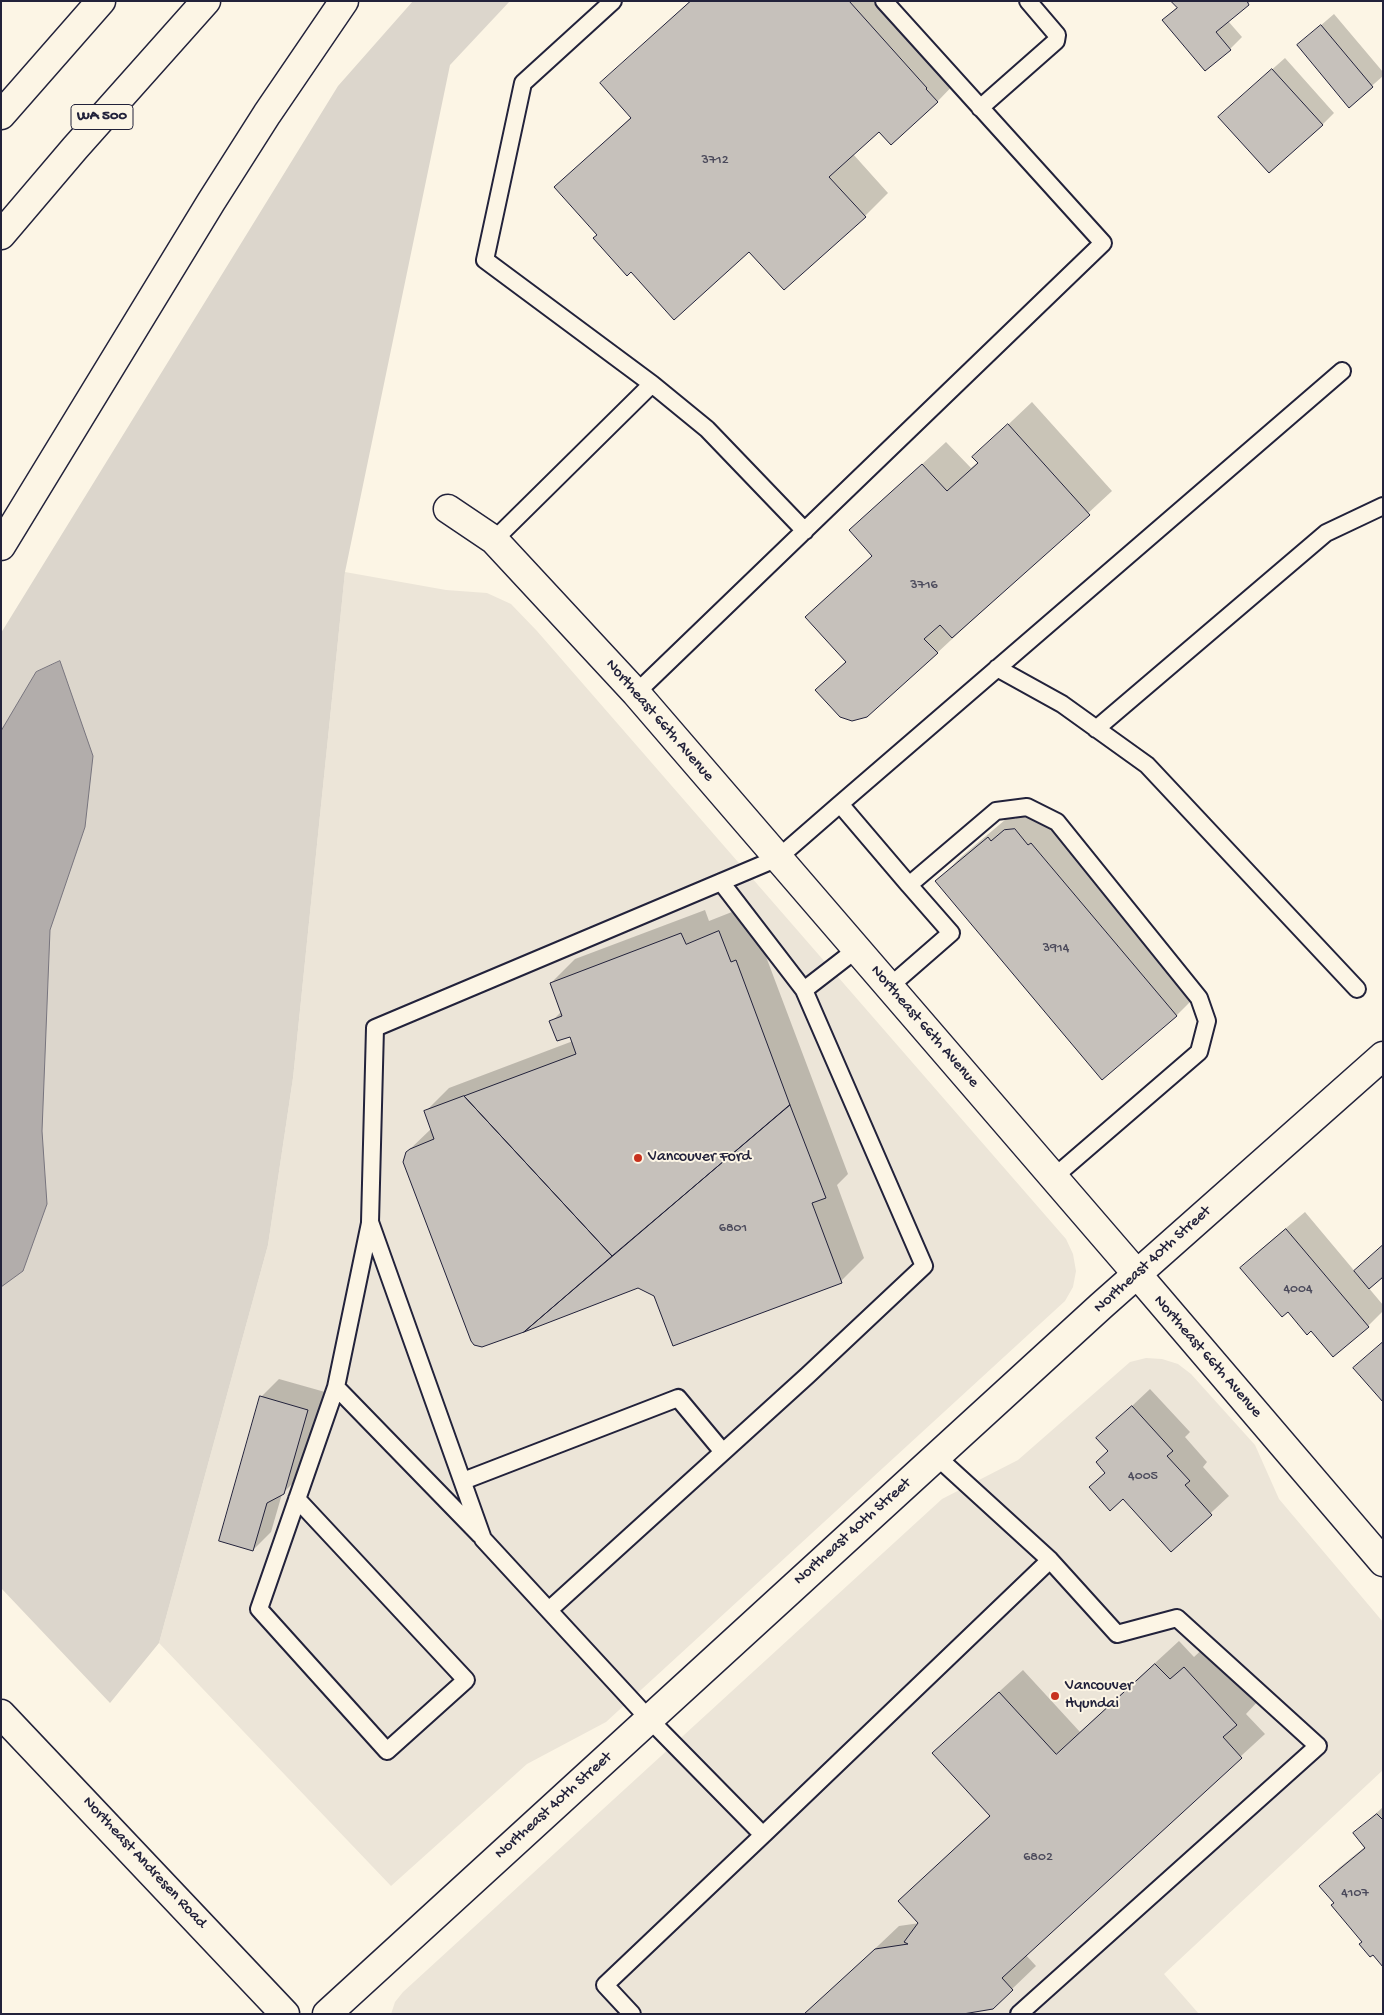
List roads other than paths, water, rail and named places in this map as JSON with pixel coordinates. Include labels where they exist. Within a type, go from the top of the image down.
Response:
[{"type":"main road","points":[[1,115],[101,1]]},
{"type":"main road","name":"WA 500","points":[[1,235],[75,148],[206,1]]},
{"type":"main road","points":[[1,546],[216,194],[267,114],[344,1]]},
{"type":"main road","name":"Northeast 66th Avenue","points":[[448,509],[494,540],[636,693],[1383,1562]]},
{"type":"main road","name":"Northeast 40th Street","points":[[327,2014],[936,1456],[1137,1274],[1383,1056]]},
{"type":"main road","name":"Northeast Andresen Road","points":[[1,1714],[285,2014]]},
{"type":"lane","points":[[613,1],[523,83],[485,260],[652,384],[707,429],[805,531]]},
{"type":"lane","points":[[636,693],[1103,243],[884,1]]},
{"type":"lane","points":[[980,108],[1056,41],[1057,35],[1028,1]]},
{"type":"lane","points":[[297,1499],[466,1680],[387,1751],[259,1609],[297,1499],[336,1387],[370,1222],[375,1028],[778,858],[1342,371]]},
{"type":"lane","points":[[494,540],[652,384]]},
{"type":"lane","points":[[1096,729],[1326,533],[1383,506]]},
{"type":"lane","points":[[997,668],[1062,704],[1147,765],[1356,989]]},
{"type":"lane","points":[[840,804],[951,933],[889,987]]},
{"type":"lane","points":[[909,885],[996,811],[1027,807],[1057,822],[1199,998],[1207,1022],[1199,1052],[1054,1177]]},
{"type":"lane","points":[[549,1610],[924,1266],[804,990],[721,882]]},
{"type":"lane","points":[[804,990],[856,948]]},
{"type":"lane","points":[[370,1222],[484,1538]]},
{"type":"lane","points":[[336,1387],[484,1538],[649,1719],[762,1835]]},
{"type":"lane","points":[[463,1482],[678,1398],[723,1452]]},
{"type":"lane","points":[[936,1456],[1050,1560],[1117,1634],[1177,1618],[1318,1746],[1018,2014]]},
{"type":"lane","points":[[632,2014],[605,1985],[1050,1560]]},
{"type":"place","name":"Vancouver Ford","points":[[638,1158]]},
{"type":"place","name":"Vancouver Hyundai","points":[[1055,1696]]}]
